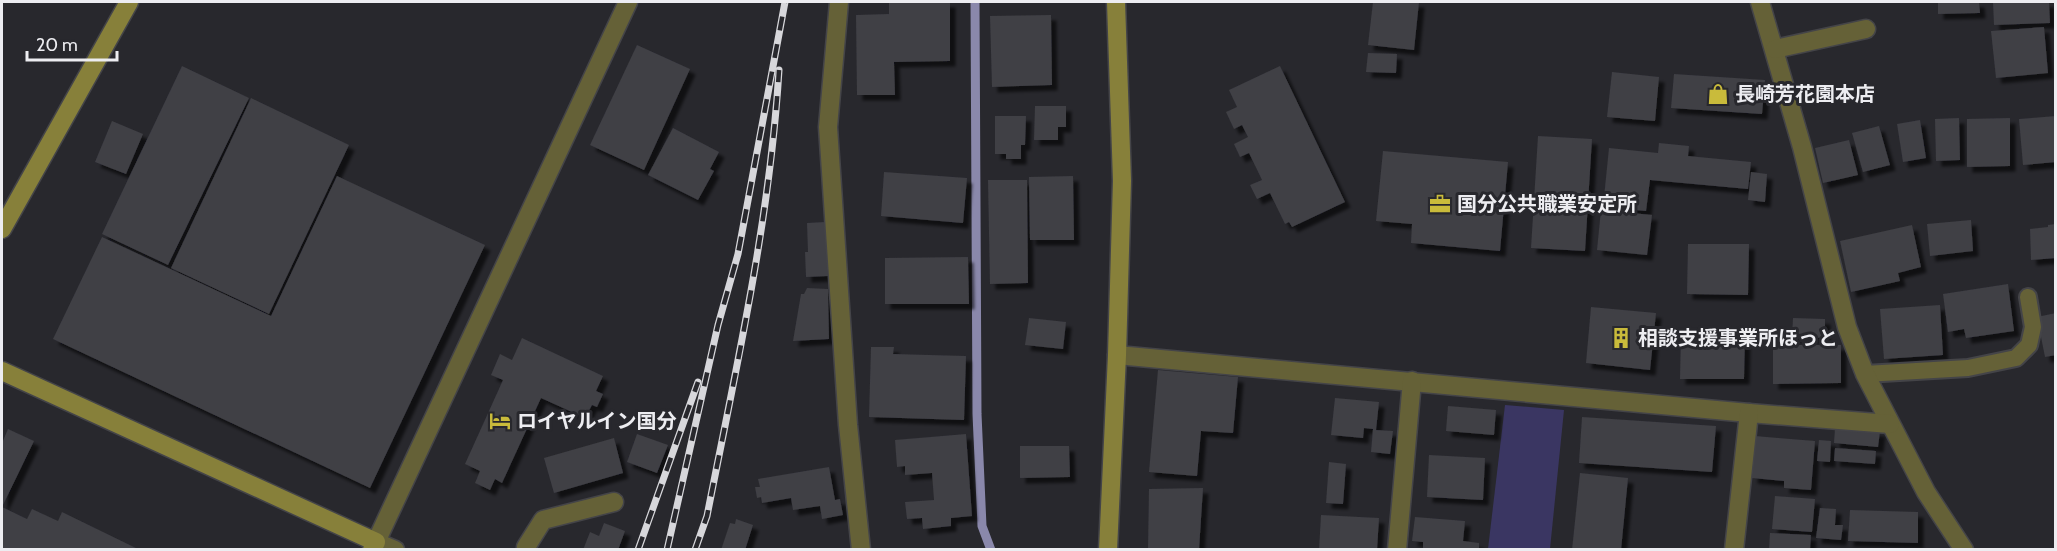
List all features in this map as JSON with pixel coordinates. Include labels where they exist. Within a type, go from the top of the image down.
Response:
[{"type":"street","points":[[2,229],[129,2]]},
{"type":"street","points":[[374,546],[628,2]]},
{"type":"street","points":[[839,2],[828,127],[848,424],[861,549]]},
{"type":"street","points":[[1108,549],[1118,355],[1122,181],[1116,2]]},
{"type":"street","points":[[1760,2],[1802,147],[1847,327],[1865,374],[1890,424],[1926,492],[1964,549]]},
{"type":"street","points":[[1775,49],[1866,30]]},
{"type":"street","points":[[1118,355],[1890,424]]},
{"type":"street","points":[[2,371],[374,546],[395,549]]},
{"type":"street","points":[[1397,549],[1412,381]]},
{"type":"street","points":[[1734,549],[1749,413]]},
{"type":"street","points":[[526,549],[543,520],[614,502]]},
{"type":"lane","points":[[1865,374],[1968,368],[2016,358],[2028,345],[2033,327],[2028,297]]},
{"type":"shaded area","points":[[1505,405],[1564,410],[1550,549],[1488,549]]},
{"type":"building","points":[[889,2],[950,2],[950,61],[894,62],[895,95],[857,95],[856,15],[889,14]]},
{"type":"building","points":[[1373,2],[1419,2],[1414,50],[1368,45]]},
{"type":"building","points":[[1938,2],[1979,2],[1980,13],[1938,14]]},
{"type":"building","points":[[1993,2],[2049,2],[2050,23],[1994,25]]},
{"type":"building","points":[[1051,15],[1052,85],[992,87],[990,16]]},
{"type":"building","points":[[2044,27],[2048,73],[1996,78],[1991,31]]},
{"type":"building","points":[[637,45],[690,69],[644,170],[590,145]]},
{"type":"building","points":[[1368,53],[1397,54],[1396,73],[1366,72]]},
{"type":"building","points":[[182,66],[249,98],[168,265],[102,234]]},
{"type":"building","points":[[1280,66],[1345,202],[1292,227],[1289,222],[1285,224],[1270,193],[1257,199],[1250,185],[1262,180],[1249,153],[1240,157],[1234,144],[1248,137],[1242,125],[1234,129],[1226,112],[1237,107],[1229,90]]},
{"type":"building","points":[[1612,72],[1659,77],[1655,121],[1607,117]]},
{"type":"building","name":"長崎芳花園本店","points":[[1674,74],[1765,80],[1762,114],[1671,108]]},
{"type":"building","points":[[251,98],[349,145],[269,314],[171,268]]},
{"type":"building","points":[[1035,106],[1066,106],[1066,127],[1058,127],[1058,140],[1034,140]]},
{"type":"building","points":[[995,116],[1026,116],[1025,145],[1021,145],[1021,159],[1006,159],[1006,154],[995,154]]},
{"type":"building","points":[[2056,116],[2056,162],[2023,165],[2019,119]]},
{"type":"building","points":[[1959,118],[1960,160],[1936,161],[1935,119]]},
{"type":"building","points":[[2010,118],[2010,166],[1967,167],[1967,119]]},
{"type":"building","points":[[1920,120],[1926,158],[1903,162],[1897,124]]},
{"type":"building","points":[[112,121],[143,134],[126,174],[95,162]]},
{"type":"building","points":[[1879,126],[1890,165],[1863,172],[1852,133]]},
{"type":"building","points":[[673,128],[719,152],[710,169],[714,171],[698,200],[648,175]]},
{"type":"building","points":[[1538,136],[1592,139],[1585,251],[1531,248]]},
{"type":"building","points":[[1849,140],[1858,175],[1823,183],[1815,148]]},
{"type":"building","points":[[1659,143],[1689,146],[1688,156],[1751,162],[1748,189],[1650,180],[1646,211],[1603,207],[1609,148],[1658,153]]},
{"type":"building","points":[[1383,151],[1508,162],[1500,251],[1411,243],[1412,224],[1376,221]]},
{"type":"building","points":[[884,172],[967,178],[963,223],[881,216]]},
{"type":"building","points":[[1751,172],[1767,174],[1765,202],[1748,200]]},
{"type":"building","points":[[337,176],[485,245],[370,488],[53,339],[102,237],[271,316]]},
{"type":"building","points":[[1073,176],[1074,240],[1030,240],[1029,177]]},
{"type":"building","points":[[988,180],[1027,180],[1028,283],[990,284]]},
{"type":"building","points":[[1601,210],[1652,215],[1647,255],[1597,250]]},
{"type":"building","points":[[1971,220],[1973,251],[1930,256],[1927,224]]},
{"type":"building","points":[[825,222],[828,276],[806,277],[807,223]]},
{"type":"building","points":[[2056,224],[2056,258],[2031,260],[2030,229]]},
{"type":"building","points":[[1912,225],[1921,267],[1898,273],[1900,281],[1851,292],[1840,241]]},
{"type":"building","points":[[1688,244],[1749,244],[1748,295],[1687,294]]},
{"type":"building","points":[[968,257],[969,304],[885,304],[885,258]]},
{"type":"building","points":[[2008,284],[2014,331],[1966,338],[1964,329],[1948,332],[1943,294]]},
{"type":"building","points":[[807,288],[828,289],[829,339],[793,341],[801,294],[804,294]]},
{"type":"building","points":[[1940,305],[1943,355],[1884,359],[1880,309]]},
{"type":"building","name":"相談支援事業所ほっと","points":[[1591,307],[1656,313],[1650,370],[1586,363]]},
{"type":"building","points":[[2056,313],[2056,355],[2045,357],[2037,317]]},
{"type":"building","points":[[1029,318],[1066,322],[1063,349],[1025,345]]},
{"type":"building","points":[[1793,318],[1825,319],[1825,338],[1792,337]]},
{"type":"building","points":[[1681,333],[1745,334],[1744,379],[1680,379]]},
{"type":"building","points":[[522,338],[603,376],[596,391],[603,394],[597,407],[592,405],[585,418],[541,398],[502,483],[495,479],[490,490],[475,483],[480,471],[465,464],[503,380],[491,375],[500,354],[512,360]]},
{"type":"building","points":[[1773,345],[1841,345],[1841,383],[1773,384]]},
{"type":"building","points":[[871,347],[894,347],[893,354],[966,356],[964,420],[869,417]]},
{"type":"building","points":[[1158,370],[1238,377],[1233,433],[1201,431],[1197,476],[1149,472]]},
{"type":"building","points":[[1335,398],[1379,402],[1376,430],[1393,431],[1390,454],[1371,452],[1373,429],[1364,428],[1363,438],[1331,435]]},
{"type":"building","points":[[1448,406],[1496,410],[1494,435],[1446,431]]},
{"type":"building","points":[[1582,417],[1716,426],[1712,472],[1579,463]]},
{"type":"building","points":[[1835,428],[1880,431],[1878,447],[1834,443]]},
{"type":"building","points":[[8,429],[34,441],[2,507],[2,443]]},
{"type":"building","points":[[637,434],[668,445],[657,473],[627,462]]},
{"type":"building","points":[[966,434],[972,516],[951,518],[951,526],[923,529],[922,518],[907,519],[905,502],[934,500],[932,473],[905,475],[905,466],[897,467],[895,440]]},
{"type":"building","points":[[1755,436],[1815,441],[1811,490],[1784,488],[1784,481],[1752,478]]},
{"type":"building","points":[[614,438],[623,473],[554,493],[544,458]]},
{"type":"building","points":[[1819,440],[1831,441],[1830,462],[1817,461]]},
{"type":"building","points":[[1020,446],[1069,446],[1070,477],[1020,478]]},
{"type":"building","points":[[1835,448],[1876,451],[1875,464],[1834,461]]},
{"type":"building","points":[[1429,455],[1485,458],[1483,500],[1427,497]]},
{"type":"building","points":[[1329,462],[1346,464],[1343,504],[1326,503]]},
{"type":"building","points":[[829,467],[835,500],[840,499],[843,515],[822,519],[820,506],[793,510],[791,498],[762,503],[761,497],[757,498],[755,487],[760,487],[758,479]]},
{"type":"building","points":[[1580,473],[1628,478],[1621,550],[1572,550]]},
{"type":"building","points":[[1203,488],[1199,550],[1148,550],[1149,489]]},
{"type":"building","points":[[1775,496],[1815,499],[1812,532],[1772,529]]},
{"type":"building","points":[[2,507],[27,519],[32,509],[58,521],[62,512],[140,550],[2,550]]},
{"type":"building","points":[[1820,508],[1836,509],[1835,525],[1843,525],[1841,540],[1816,538]]},
{"type":"building","points":[[1850,510],[1918,512],[1918,543],[1848,541]]},
{"type":"building","points":[[1321,515],[1379,518],[1377,550],[1319,550]]},
{"type":"building","points":[[1415,517],[1465,521],[1463,541],[1479,543],[1479,550],[1423,550],[1423,542],[1412,541]]},
{"type":"building","points":[[736,519],[753,525],[745,550],[721,550],[730,523],[735,524]]},
{"type":"building","points":[[604,523],[625,531],[618,550],[583,550],[590,532],[599,536]]},
{"type":"building","points":[[1770,533],[1811,535],[1810,550],[1769,550]]},
{"type":"waterway","points":[[975,2],[977,414],[982,526],[991,550]]},
{"type":"railway","points":[[667,550],[718,325],[738,254],[785,2]]},
{"type":"railway","points":[[695,550],[707,516],[760,238],[775,126],[779,70]]},
{"type":"railway","points":[[638,550],[698,382]]},
{"type":"place","name":"長崎芳花園本店","points":[[1718,94]]},
{"type":"place","name":"国分公共職業安定所","points":[[1440,204]]},
{"type":"place","name":"相談支援事業所ほっと","points":[[1621,338]]},
{"type":"place","name":"ロイヤルイン国分","points":[[500,421]]}]
